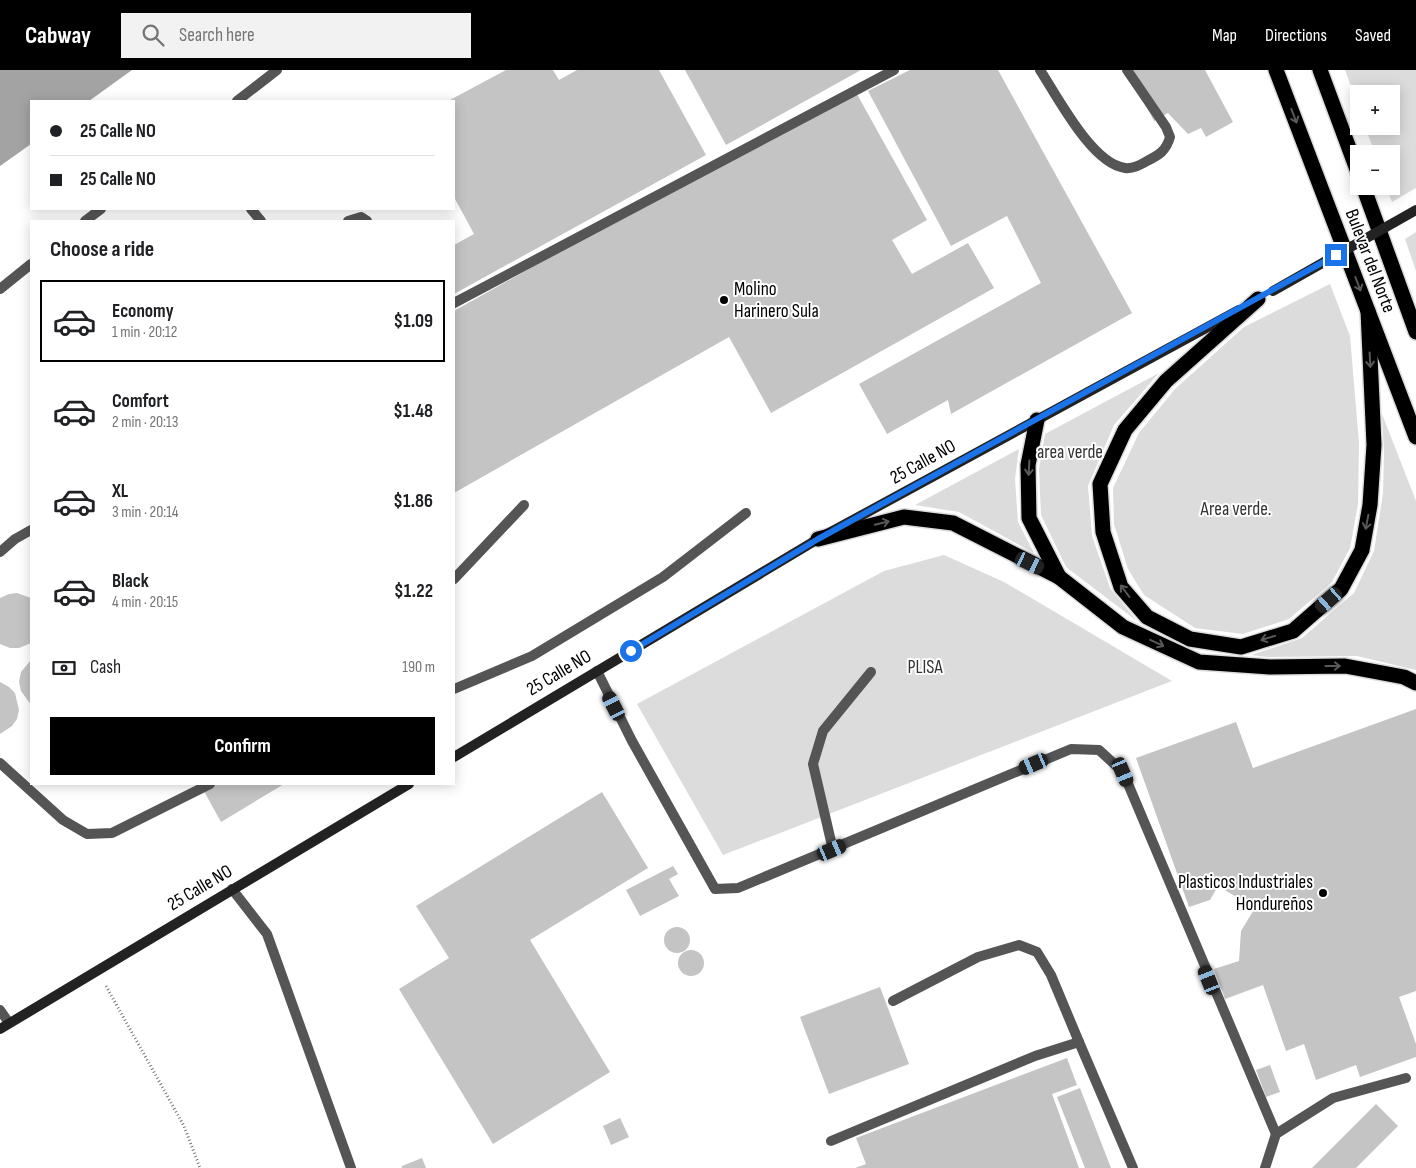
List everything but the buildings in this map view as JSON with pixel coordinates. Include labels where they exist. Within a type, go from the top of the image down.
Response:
[{"type":"highway","name":"Bulevar del Norte","points":[[1276,70],[1416,437]]},
{"type":"highway","points":[[1320,70],[1350,151]]},
{"type":"highway","name":"Bulevar del Norte","points":[[1366,195],[1416,332]]},
{"type":"highway","points":[[1258,299],[1166,381],[1125,430],[1100,484],[1102,532],[1121,587],[1147,617],[1190,639],[1241,647],[1293,631],[1341,589],[1362,550],[1370,505],[1374,445],[1368,311]]},
{"type":"highway","points":[[1037,420],[1028,466],[1029,518],[1059,577]]},
{"type":"highway","points":[[818,539],[904,517],[953,523],[1059,577],[1123,627],[1199,662],[1270,667],[1346,666],[1404,677],[1416,683]]},
{"type":"main road","name":"25 Calle NO","points":[[455,756],[818,539],[1273,291],[1416,210]]},
{"type":"main road","name":"25 Calle NO","points":[[0,1029],[407,785]]},
{"type":"street","points":[[238,100],[277,70]]},
{"type":"street","points":[[455,303],[894,70]]},
{"type":"street","points":[[1040,70],[1090,144],[1104,158],[1114,164],[1123,168],[1133,168],[1160,155],[1167,147],[1170,138],[1166,127],[1127,70]]},
{"type":"street","points":[[86,220],[100,210]]},
{"type":"street","points":[[251,210],[260,220]]},
{"type":"street","points":[[351,220],[361,217],[366,220]]},
{"type":"street","points":[[0,288],[30,265]]},
{"type":"street","points":[[455,578],[524,506]]},
{"type":"street","points":[[455,689],[532,656],[663,577],[746,513]]},
{"type":"street","points":[[0,552],[14,539],[30,531]]},
{"type":"street","points":[[596,671],[632,741],[715,889],[738,888],[1071,749],[1099,750],[1123,772],[1276,1134]]},
{"type":"street","points":[[832,850],[813,764],[823,731],[871,672]]},
{"type":"street","points":[[0,763],[64,820],[87,834],[112,833],[208,785]]},
{"type":"street","points":[[34,794],[39,785]]},
{"type":"street","points":[[232,889],[266,934],[351,1168]]},
{"type":"street","points":[[893,1001],[978,957],[1019,945],[1037,952],[1051,974],[1132,1168]]},
{"type":"street","points":[[0,1010],[9,1023]]},
{"type":"street","points":[[831,1141],[1035,1056],[1079,1042]]},
{"type":"street","points":[[1265,1168],[1276,1134],[1333,1098],[1406,1078]]},
{"type":"path","points":[[97,970],[184,1126],[200,1168]]},
{"type":"green space","points":[[1345,70],[1416,70],[1416,188],[1392,202],[1389,195],[1400,195],[1400,145],[1372,145],[1368,135],[1400,135],[1400,85],[1351,85]]},
{"type":"green space","points":[[1416,232],[1416,271],[1405,239]]},
{"type":"green space","name":"Area verde.","points":[[1330,284],[1350,336],[1359,443],[1358,504],[1350,548],[1332,582],[1289,619],[1243,634],[1195,628],[1144,595],[1128,569],[1114,524],[1113,488],[1139,433],[1175,389],[1244,327]]},
{"type":"green space","name":"area verde","points":[[1159,373],[1114,425],[1088,486],[1092,536],[1110,588],[1137,621],[1066,567],[1041,515],[1039,469],[1045,434]]},
{"type":"green space","points":[[1382,414],[1416,501],[1416,670],[1357,656],[1268,657],[1251,655],[1302,638],[1354,593],[1374,551],[1383,493],[1384,452]]},
{"type":"green space","name":"area verde","points":[[1019,449],[1015,479],[1018,522],[1034,553],[959,512],[915,505]]},
{"type":"green space","name":"PLISA","points":[[944,555],[1004,582],[1172,681],[723,855],[637,704],[884,571]]},
{"type":"shaded area","points":[[0,70],[132,70],[90,100],[30,100],[30,145],[0,166]]},
{"type":"place","name":"Molino Harinero Sula","points":[[724,300]]},
{"type":"place","name":"Plasticos Industriales Hondureños","points":[[1323,893]]},
{"type":"route","points":[[631,651],[818,539],[1336,255]]}]
